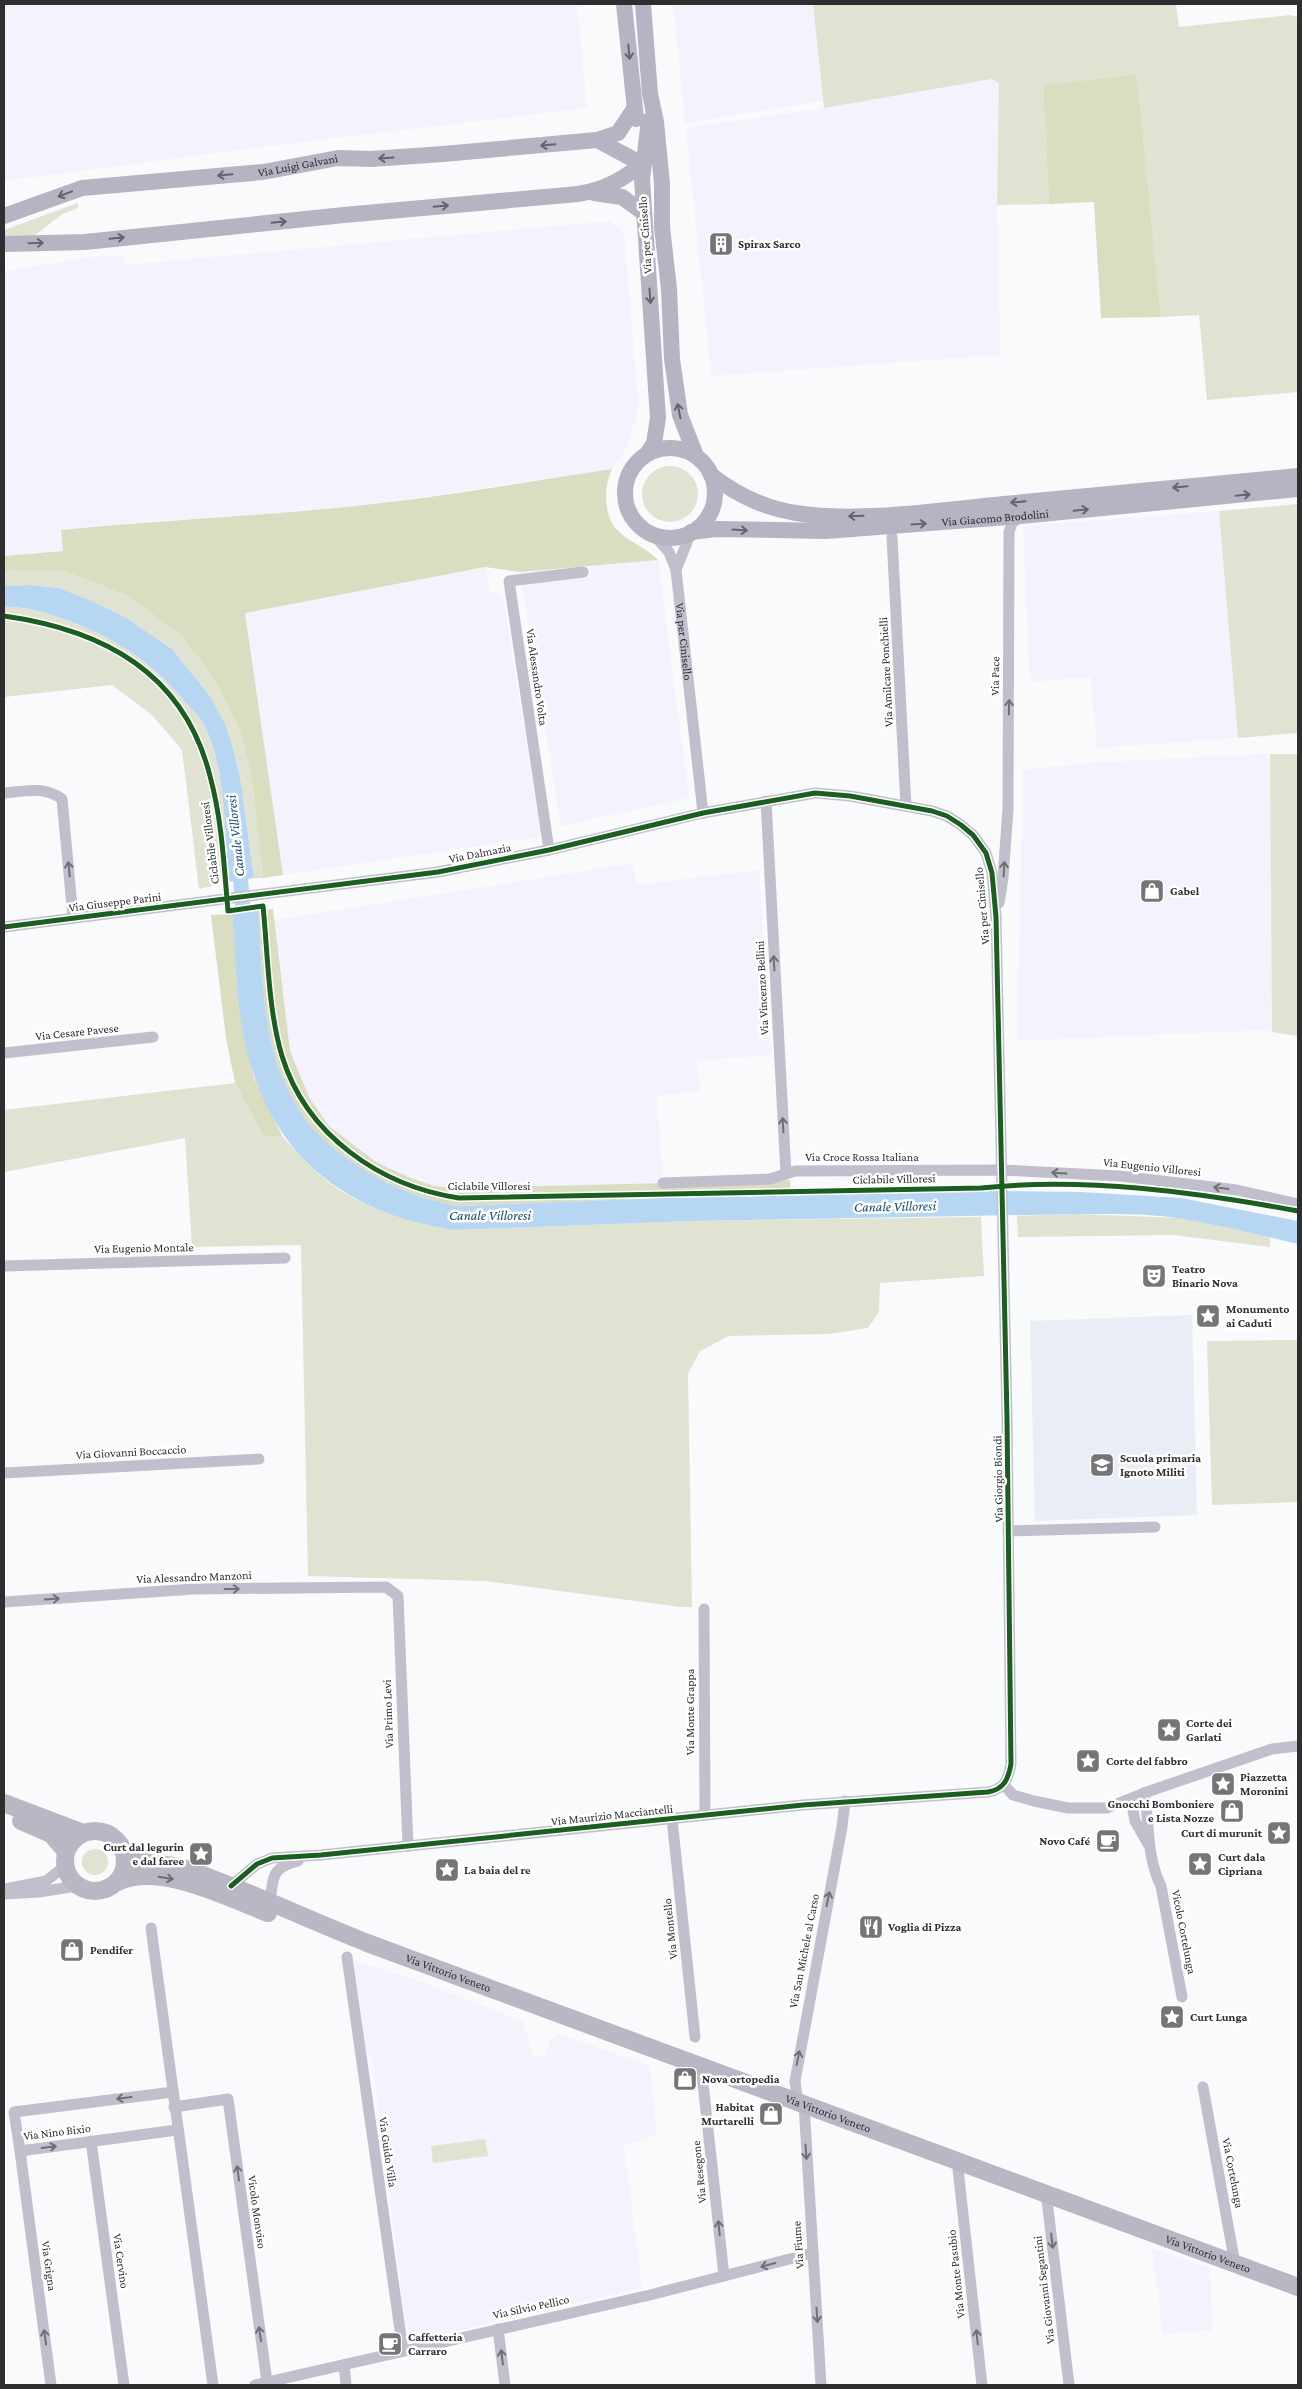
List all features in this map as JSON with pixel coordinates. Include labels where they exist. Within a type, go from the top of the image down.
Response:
[{"type":"main road","name":"Via per Cinisello","points":[[624,4],[634,109],[640,134],[658,418],[654,443],[647,454],[638,461],[629,473],[625,485],[625,498],[629,512],[635,522],[654,535]]},
{"type":"main road","name":"Via per Cinisello","points":[[643,4],[650,94],[662,184],[662,227],[669,289],[672,359],[680,415],[696,456],[711,474],[715,492],[712,508],[704,522],[691,532]]},
{"type":"main road","name":"Via per Cinisello","points":[[650,94],[649,130],[642,164],[655,198],[662,227]]},
{"type":"main road","name":"Via Luigi Galvani","points":[[4,216],[82,188],[263,172],[338,158],[371,159],[443,154],[597,140],[618,134],[634,109]]},
{"type":"main road","points":[[589,192],[622,180],[642,164],[597,140]]},
{"type":"main road","points":[[4,244],[85,242],[589,192],[622,197],[644,213]]},
{"type":"main road","points":[[647,454],[670,448],[685,450],[696,456]]},
{"type":"main road","name":"Via Giacomo Brodolini","points":[[711,474],[739,494],[759,504],[798,514],[831,516],[933,510],[1298,476]]},
{"type":"main road","name":"Via Giacomo Brodolini","points":[[691,532],[716,529],[826,531],[1021,516],[1298,489]]},
{"type":"main road","points":[[654,535],[674,538],[691,532]]},
{"type":"main road","points":[[6,1805],[84,1833]]},
{"type":"main road","points":[[6,1805],[51,1834],[66,1859],[71,1880],[77,1886],[85,1890],[103,1891],[118,1882],[125,1868],[125,1853],[120,1844],[108,1834],[94,1831],[76,1837],[66,1859]]},
{"type":"main road","name":"Via Vittorio Veneto","points":[[125,1853],[138,1861],[174,1866],[270,1900],[360,1940]]},
{"type":"main road","name":"Via Vittorio Veneto","points":[[118,1882],[137,1876],[172,1879],[278,1916],[360,1940],[1046,2192],[1298,2287]]},
{"type":"street","name":"Via Pace","points":[[996,917],[1003,878],[1008,810],[1009,532],[1012,523],[1021,516]]},
{"type":"street","name":"Via per Cinisello","points":[[676,570],[691,532]]},
{"type":"street","name":"Via per Cinisello","points":[[654,535],[669,552],[676,570],[704,813],[816,793],[850,796],[948,816],[973,835],[986,853],[992,873],[996,917],[1001,1170]]},
{"type":"street","name":"Via Amilcare Ponchielli","points":[[892,537],[906,806]]},
{"type":"street","name":"Via Alessandro Volta","points":[[549,850],[509,581],[583,572]]},
{"type":"street","points":[[4,793],[40,790],[52,792],[62,799],[73,917]]},
{"type":"street","name":"Via Vincenzo Bellini","points":[[766,801],[786,1174]]},
{"type":"street","name":"Via Dalmazia","points":[[230,898],[438,872],[549,850],[704,813]]},
{"type":"street","points":[[980,844],[999,847],[1005,841]]},
{"type":"street","name":"Via Giuseppe Parini","points":[[4,927],[230,898]]},
{"type":"street","name":"Via Cesare Pavese","points":[[4,1053],[153,1038]]},
{"type":"street","name":"Via Croce Rossa Italiana","points":[[663,1183],[770,1178],[806,1171],[1001,1170]]},
{"type":"street","name":"Via Giorgio Biondi","points":[[1001,1170],[1011,1764],[1009,1776],[1004,1785]]},
{"type":"street","name":"Via Eugenio Villoresi","points":[[1001,1170],[1120,1176],[1173,1181],[1251,1193],[1268,1199],[1298,1204]]},
{"type":"street","name":"Via Eugenio Montale","points":[[4,1266],[285,1258]]},
{"type":"street","name":"Via Giovanni Boccaccio","points":[[4,1473],[259,1459]]},
{"type":"street","points":[[1008,1531],[1155,1527]]},
{"type":"street","name":"Via Alessandro Manzoni","points":[[4,1602],[194,1589],[386,1588]]},
{"type":"street","name":"Via Primo Levi","points":[[386,1588],[398,1596],[405,1816],[408,1846]]},
{"type":"street","name":"Via Monte Grappa","points":[[704,1609],[705,1815]]},
{"type":"street","points":[[1004,1785],[1018,1798],[1068,1808],[1089,1810],[1107,1808],[1144,1793],[1272,1749],[1298,1746]]},
{"type":"street","name":"Via Maurizio Macciantelli","points":[[231,1886],[258,1864],[272,1858],[321,1855],[845,1801],[988,1792],[1004,1785]]},
{"type":"street","name":"Vicolo Cortelunga","points":[[1144,1793],[1149,1819],[1148,1844],[1154,1871],[1161,1886],[1182,1997]]},
{"type":"street","name":"Vicolo Cortelunga","points":[[1131,1799],[1135,1821],[1148,1844]]},
{"type":"street","name":"Via San Michele al Carso","points":[[804,2104],[797,2097],[795,2075],[842,1826],[845,1801]]},
{"type":"street","name":"Via Montello","points":[[672,1819],[695,2036]]},
{"type":"street","name":"Via Maurizio Macciantelli","points":[[270,1900],[274,1873],[278,1868],[321,1855]]},
{"type":"street","points":[[4,1889],[46,1881],[66,1859]]},
{"type":"street","points":[[4,1894],[39,1892],[77,1886]]},
{"type":"street","points":[[151,1928],[213,2385]]},
{"type":"street","name":"Via Guido Villa","points":[[347,1957],[402,2351]]},
{"type":"street","name":"Via Resegone","points":[[701,2065],[724,2276]]},
{"type":"street","name":"Via Cortelunga","points":[[1202,2087],[1236,2264]]},
{"type":"street","name":"Via Nino Bixio","points":[[173,2092],[14,2112],[20,2150],[177,2130]]},
{"type":"street","name":"Vicolo Monviso","points":[[174,2107],[228,2099],[267,2382]]},
{"type":"street","name":"Via Fiume","points":[[804,2104],[821,2385]]},
{"type":"street","name":"Via Cervino","points":[[91,2141],[124,2385]]},
{"type":"street","name":"Via Grigna","points":[[20,2150],[51,2385]]},
{"type":"street","name":"Via Monte Pasubio","points":[[957,2160],[982,2385]]},
{"type":"street","name":"Via Giovanni Segantini","points":[[1046,2192],[1069,2385]]},
{"type":"street","name":"Via Silvio Pellico","points":[[254,2385],[650,2296],[813,2253]]},
{"type":"street","points":[[498,2329],[505,2385]]},
{"type":"street","points":[[344,2365],[346,2385]]},
{"type":"shaded area","points":[[4,4],[577,4],[587,108],[269,146],[4,181]]},
{"type":"shaded area","points":[[673,4],[813,4],[823,101],[685,123]]},
{"type":"shaded area","points":[[992,79],[999,83],[997,205],[1000,355],[711,376],[686,128],[824,108]]},
{"type":"shaded area","points":[[610,221],[624,233],[638,399],[637,416],[625,451],[612,469],[374,504],[228,518],[165,520],[61,530],[63,551],[4,556],[4,271],[99,256],[123,255],[124,265]]},
{"type":"shaded area","points":[[1219,511],[1238,738],[1097,748],[1090,677],[1030,682],[1023,526]]},
{"type":"shaded area","points":[[658,560],[689,798],[561,826],[520,572]]},
{"type":"shaded area","points":[[485,567],[490,591],[503,597],[541,837],[283,875],[245,613]]},
{"type":"shaded area","name":"Gabel","points":[[1270,754],[1272,1032],[1264,1030],[1017,1041],[1023,770],[1099,762]]},
{"type":"shaded area","points":[[634,863],[636,885],[759,870],[771,1055],[697,1061],[700,1091],[657,1096],[663,1184],[458,1188],[434,1186],[408,1177],[376,1162],[329,1126],[309,1097],[290,1051],[274,920]]},
{"type":"shaded area","points":[[1192,1315],[1197,1515],[1035,1521],[1030,1321]]},
{"type":"shaded area","points":[[354,1960],[422,1982],[522,2021],[529,2039],[533,2058],[546,2055],[550,2040],[560,2034],[650,2066],[657,2135],[624,2145],[642,2288],[408,2342],[372,2057],[367,2057]]},
{"type":"shaded area","points":[[1152,2248],[1210,2268],[1212,2330],[1163,2334]]},
{"type":"green space","points":[[813,4],[1176,4],[1179,27],[1290,15],[1298,17],[1298,392],[1207,400],[1199,315],[1161,317],[1137,74],[1043,85],[1049,204],[997,205],[999,83],[992,79],[824,108]]},
{"type":"green space","points":[[1137,74],[1161,317],[1101,318],[1094,202],[1049,204],[1043,85]]},
{"type":"green space","points":[[78,203],[78,208],[62,214],[33,237],[4,238],[4,230]]},
{"type":"green space","points":[[665,466],[675,466],[690,474],[696,483],[698,494],[696,505],[690,514],[675,522],[665,522],[654,517],[647,510],[642,499],[642,489],[647,478],[654,471]]},
{"type":"green space","points":[[612,469],[607,483],[606,499],[612,523],[621,534],[658,560],[520,572],[485,567],[245,613],[283,875],[263,878],[251,772],[240,731],[220,690],[200,659],[177,632],[127,595],[64,571],[4,570],[4,556],[63,551],[61,530],[373,504]]},
{"type":"green space","points":[[1298,504],[1298,733],[1238,738],[1219,511]]},
{"type":"green space","points":[[4,570],[64,571],[128,595],[177,632],[200,659],[220,690],[240,731],[251,772],[263,878],[254,878],[241,783],[234,752],[209,695],[172,649],[125,617],[59,588],[31,585],[4,586]]},
{"type":"green space","points":[[4,607],[38,611],[63,619],[109,639],[145,662],[177,692],[199,717],[210,738],[220,778],[225,821],[228,882],[199,889],[182,750],[152,715],[112,685],[4,697]]},
{"type":"green space","points":[[1270,754],[1298,754],[1298,1036],[1272,1032]]},
{"type":"green space","points":[[273,909],[290,1051],[309,1097],[329,1126],[376,1162],[408,1177],[434,1186],[458,1188],[790,1180],[791,1196],[691,1197],[458,1206],[411,1193],[382,1180],[341,1154],[315,1132],[296,1104],[279,1069],[273,1051],[266,1012],[258,911]]},
{"type":"green space","points":[[232,914],[244,1038],[254,1078],[282,1136],[263,1136],[235,1083],[226,1038],[211,915]]},
{"type":"green space","points":[[235,1083],[263,1136],[282,1136],[323,1178],[351,1197],[394,1216],[424,1224],[454,1230],[693,1221],[981,1217],[984,1276],[880,1283],[879,1312],[868,1328],[829,1334],[729,1336],[700,1351],[688,1374],[692,1607],[485,1581],[308,1576],[301,1245],[192,1247],[185,1138],[4,1172],[4,1110]]},
{"type":"green space","points":[[1080,1214],[1180,1218],[1270,1237],[1270,1247],[1174,1235],[1018,1237],[1017,1216]]},
{"type":"green space","points":[[1298,1340],[1298,1502],[1212,1505],[1207,1341]]},
{"type":"green space","points":[[95,1849],[104,1853],[108,1862],[104,1871],[95,1875],[86,1871],[82,1862],[86,1853]]},
{"type":"green space","points":[[485,2139],[488,2156],[433,2163],[431,2146]]},
{"type":"water","points":[[31,585],[59,588],[125,617],[172,649],[209,695],[225,724],[234,752],[241,783],[254,878],[228,882],[225,821],[220,778],[210,738],[202,721],[177,692],[145,662],[109,639],[86,628],[38,611],[4,607],[4,586]]},
{"type":"water","points":[[258,911],[269,1032],[279,1069],[300,1111],[319,1136],[355,1164],[396,1187],[426,1198],[458,1206],[691,1197],[992,1191],[1081,1192],[1181,1198],[1298,1221],[1298,1244],[1198,1221],[1132,1214],[693,1221],[454,1230],[414,1222],[377,1209],[345,1192],[316,1171],[291,1145],[271,1115],[255,1079],[241,1024],[232,914]]},
{"type":"waterway","name":"Canale Villoresi","points":[[239,861],[245,933]]},
{"type":"cycle path","name":"Ciclabile Villoresi","points":[[4,616],[75,632],[106,646],[135,663],[160,684],[181,710],[198,740],[214,793],[222,843],[228,911],[263,906],[269,982],[277,1038],[293,1084],[309,1110],[328,1132],[350,1152],[375,1169],[401,1182],[430,1192],[459,1198],[981,1188],[1060,1184],[1100,1185],[1180,1192],[1298,1211]]},
{"type":"cycle path","points":[[4,927],[438,872],[549,850],[703,813],[815,793],[850,796],[932,811],[947,816],[973,835],[986,853],[992,873],[996,917],[1007,1418],[1011,1764],[1002,1786],[988,1792],[803,1805],[321,1855],[272,1858],[257,1864],[231,1886]]},
{"type":"place","name":"Spirax Sarco","points":[[721,244]]},
{"type":"place","name":"Gabel","points":[[1152,891]]},
{"type":"place","name":"Teatro Binario Nova","points":[[1154,1276]]},
{"type":"place","name":"Monumento ai Caduti","points":[[1208,1316]]},
{"type":"place","name":"Scuola primaria Ignoto Militi","points":[[1102,1465]]},
{"type":"place","name":"Corte dei Garlati","points":[[1169,1730]]},
{"type":"place","name":"Corte del fabbro","points":[[1088,1761]]},
{"type":"place","name":"Piazzetta Moronini","points":[[1223,1784]]},
{"type":"place","name":"Gnocchi Bomboniere e Lista Nozze","points":[[1232,1811]]},
{"type":"place","name":"Curt di murunit","points":[[1279,1833]]},
{"type":"place","name":"Novo Café","points":[[1108,1841]]},
{"type":"place","name":"Curt dal legurin e dal faree","points":[[201,1854]]},
{"type":"place","name":"Curt dala Cipriana","points":[[1200,1864]]},
{"type":"place","name":"La baia del re","points":[[447,1870]]},
{"type":"place","name":"Voglia di Pizza","points":[[871,1927]]},
{"type":"place","name":"Pendifer","points":[[72,1950]]},
{"type":"place","name":"Curt Lunga","points":[[1172,2017]]},
{"type":"place","name":"Nova ortopedia","points":[[685,2079]]},
{"type":"place","name":"Habitat Murtarelli","points":[[771,2114]]},
{"type":"place","name":"Caffetteria Carraro","points":[[390,2344]]}]
